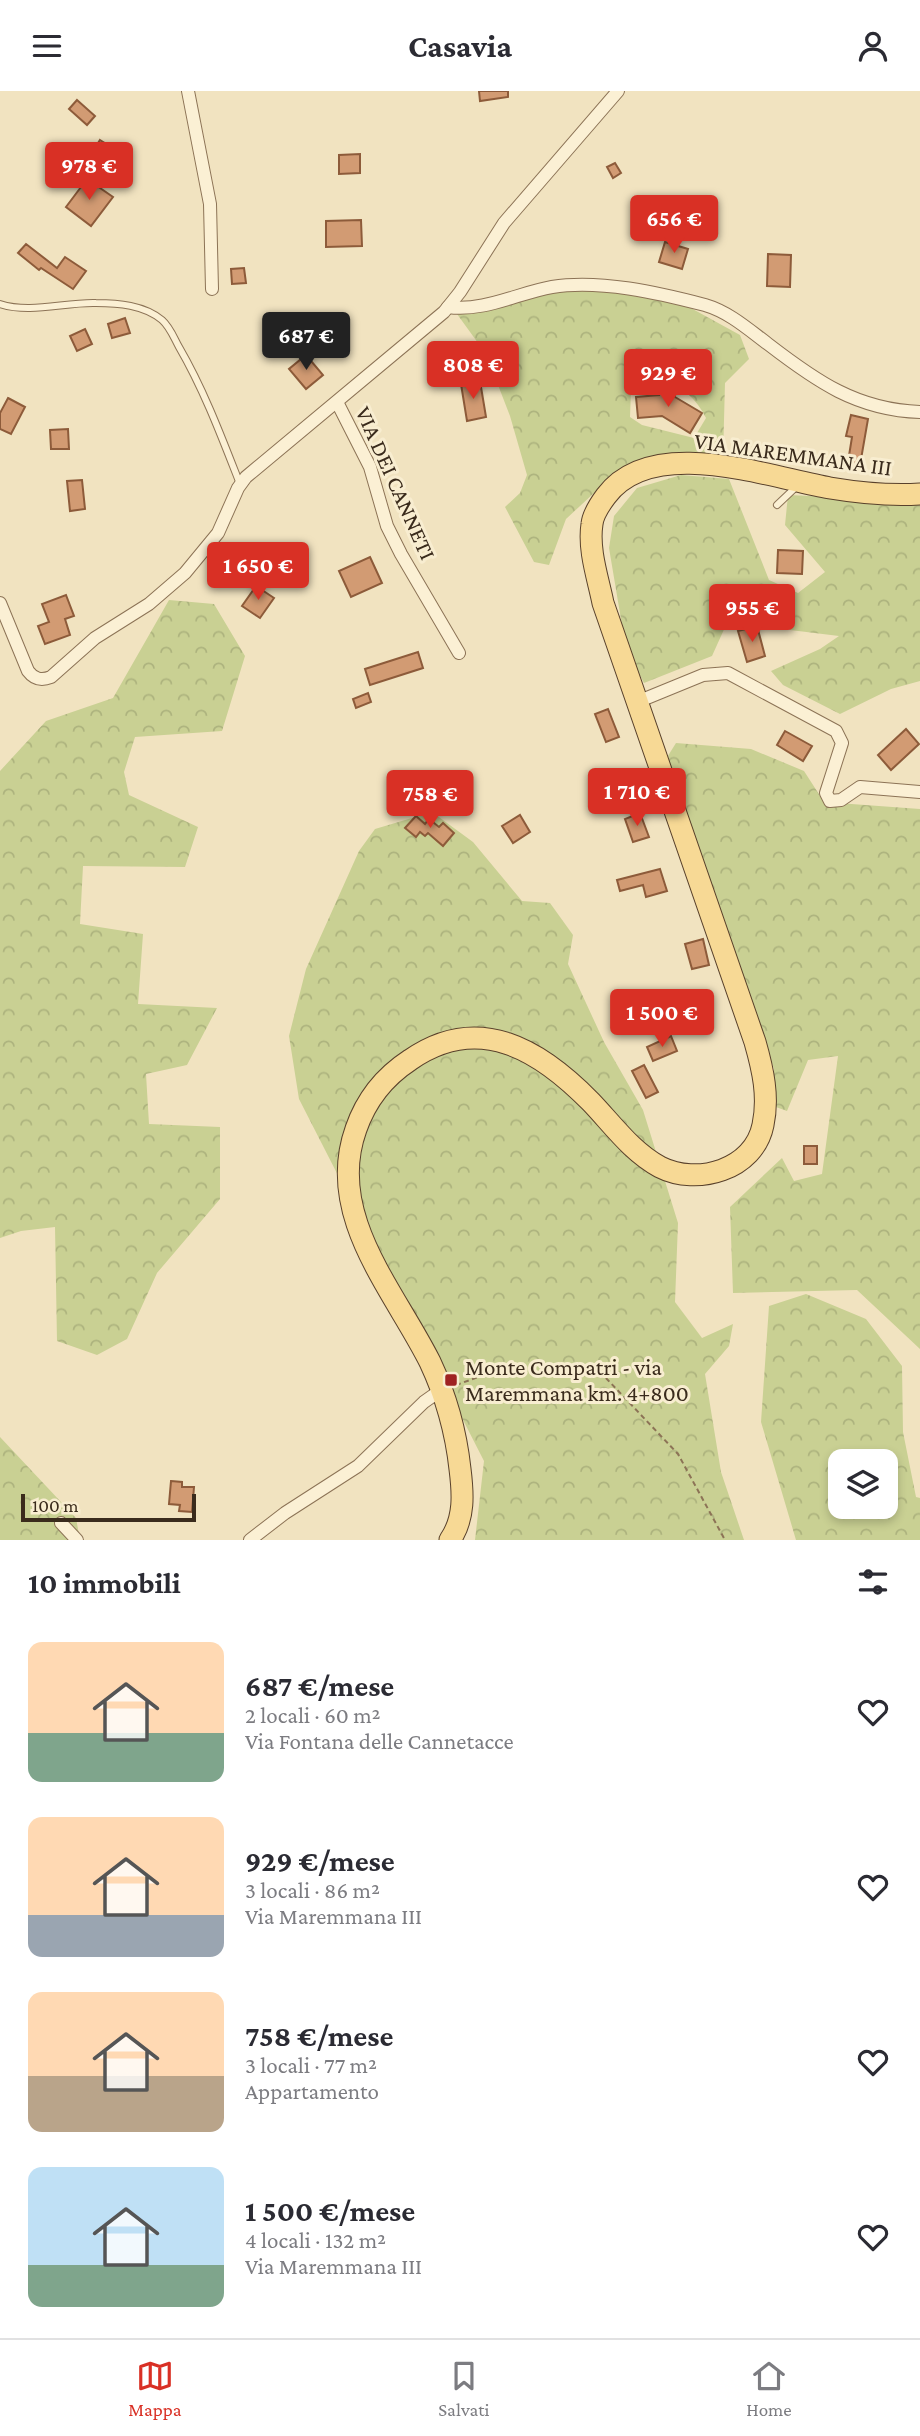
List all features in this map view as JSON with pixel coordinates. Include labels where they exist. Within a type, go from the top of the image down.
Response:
[{"type":"main road","name":"VIA MAREMMANA III","points":[[450,1540],[460,1518],[462,1482],[454,1432],[430,1362],[361,1237],[349,1198],[350,1153],[359,1121],[373,1094],[398,1068],[420,1053],[454,1041],[484,1038],[510,1042],[570,1081],[640,1154],[667,1170],[687,1175],[703,1175],[730,1166],[749,1150],[762,1130],[765,1090],[755,1042],[603,603],[593,553],[593,519],[606,496],[624,478],[674,464],[720,465],[874,495],[920,494]]},
{"type":"street","points":[[188,91],[210,204],[212,289]]},
{"type":"street","points":[[0,603],[28,671],[39,679],[51,677],[96,638],[143,608],[185,573],[218,533],[240,484],[448,307],[510,216],[618,91]]},
{"type":"street","points":[[448,307],[474,307],[545,288],[574,284],[597,285],[676,298],[709,306],[729,316],[802,369],[847,397],[878,407],[920,412]]},
{"type":"street","name":"VIA DEI CANNETI","points":[[337,402],[370,467],[387,526],[459,653]]},
{"type":"street","points":[[637,702],[703,675],[728,673],[836,731],[842,743],[826,793],[830,801],[841,800],[860,787],[920,792]]},
{"type":"street","points":[[250,1540],[285,1513],[358,1466],[424,1402],[441,1390]]},
{"type":"street","points":[[61,1523],[77,1540]]},
{"type":"lane","points":[[0,304],[28,308],[86,303],[114,304],[139,309],[162,320],[190,366],[240,484]]},
{"type":"lane","points":[[777,505],[801,482]]},
{"type":"path","points":[[441,1390],[487,1374],[514,1369],[605,1377],[678,1454],[725,1540]]},
{"type":"green space","points":[[567,288],[622,291],[689,307],[740,335],[749,359],[725,383],[723,458],[607,481],[566,519],[549,565],[534,562],[505,507],[520,493],[527,475],[510,416],[486,354],[457,314],[499,301]],"holes":[[[661,379],[693,399],[706,418],[694,438],[642,425],[630,417],[631,390]]]},
{"type":"green space","points":[[681,475],[729,479],[769,580],[798,593],[825,572],[785,525],[788,495],[920,501],[920,681],[891,689],[840,714],[783,685],[771,671],[820,649],[839,636],[790,630],[759,612],[726,625],[712,656],[644,683],[626,649],[609,548],[614,516],[637,488]]},
{"type":"green space","points":[[169,600],[214,604],[245,656],[222,731],[135,737],[124,772],[129,795],[198,827],[185,867],[83,866],[80,924],[143,934],[138,1004],[217,1008],[187,1065],[146,1074],[149,1124],[220,1127],[220,1199],[157,1273],[127,1339],[97,1355],[57,1341],[55,1227],[21,1231],[0,1238],[0,771],[46,721],[113,698]]},
{"type":"green space","points":[[676,743],[751,749],[804,771],[824,802],[920,809],[920,1349],[857,1290],[733,1293],[730,1207],[782,1158],[794,1181],[822,1174],[838,1056],[808,1060],[787,1111],[773,1106],[774,1069],[666,759]]},
{"type":"green space","points":[[432,812],[473,842],[522,901],[550,903],[573,935],[568,964],[604,1042],[643,1110],[678,1223],[675,1302],[702,1338],[733,1324],[729,1346],[705,1374],[721,1472],[744,1540],[475,1540],[484,1461],[299,1099],[289,1036],[306,969],[359,851],[375,829]]},
{"type":"green space","points":[[806,1294],[866,1319],[902,1366],[903,1432],[916,1497],[920,1498],[920,1540],[796,1540],[761,1422],[769,1306]]},
{"type":"green space","points":[[0,1437],[76,1518],[80,1540],[0,1540]]},
{"type":"building","points":[[479,91],[508,91],[508,97],[480,101]]},
{"type":"building","points":[[77,100],[95,116],[87,125],[69,109]]},
{"type":"building","points":[[100,140],[124,155],[114,171],[90,156]]},
{"type":"building","points":[[360,154],[360,173],[339,174],[339,155]]},
{"type":"building","points":[[615,163],[621,173],[613,178],[607,167]]},
{"type":"building","points":[[87,179],[113,197],[91,226],[66,207]]},
{"type":"building","points":[[361,220],[362,246],[326,247],[326,221]]},
{"type":"building","points":[[665,242],[688,249],[682,269],[659,262]]},
{"type":"building","points":[[26,244],[57,268],[65,257],[86,271],[73,289],[41,268],[39,270],[18,253]]},
{"type":"building","points":[[768,254],[791,255],[790,287],[767,286]]},
{"type":"building","points":[[244,268],[246,283],[232,284],[231,269]]},
{"type":"building","points":[[125,318],[130,333],[112,338],[108,324]]},
{"type":"building","points":[[85,329],[92,344],[77,351],[70,336]]},
{"type":"building","points":[[306,355],[323,375],[306,389],[289,369]]},
{"type":"building","points":[[480,381],[486,417],[467,421],[461,384]]},
{"type":"building","points":[[674,386],[675,397],[702,413],[690,433],[662,416],[638,418],[636,397],[659,395],[658,387]]},
{"type":"building","points":[[8,398],[25,407],[11,434],[0,429],[0,413]]},
{"type":"building","points":[[851,415],[868,419],[860,465],[848,462],[852,437],[846,436]]},
{"type":"building","points":[[68,429],[69,449],[51,449],[50,430]]},
{"type":"building","points":[[82,480],[85,509],[70,511],[67,481]]},
{"type":"building","points":[[778,550],[803,551],[802,574],[777,573]]},
{"type":"building","points":[[370,557],[382,583],[351,597],[339,571]]},
{"type":"building","points":[[256,586],[274,598],[260,618],[242,606]]},
{"type":"building","points":[[66,595],[74,616],[65,619],[70,635],[45,644],[38,626],[49,622],[42,604]]},
{"type":"building","points":[[757,626],[765,656],[747,662],[738,631]]},
{"type":"building","points":[[418,652],[423,668],[370,685],[365,669]]},
{"type":"building","points":[[368,693],[371,702],[356,708],[353,699]]},
{"type":"building","points":[[608,709],[619,737],[606,742],[595,714]]},
{"type":"building","points":[[906,729],[919,744],[891,770],[878,755]]},
{"type":"building","points":[[785,731],[812,746],[803,761],[777,745]]},
{"type":"building","points":[[640,813],[649,837],[633,842],[625,819]]},
{"type":"building","points":[[520,815],[530,832],[513,843],[502,826]]},
{"type":"building","points":[[416,816],[425,824],[429,819],[439,827],[443,823],[454,833],[443,846],[428,833],[425,836],[420,832],[416,837],[405,828]]},
{"type":"building","points":[[660,869],[667,891],[646,897],[643,885],[620,891],[617,880]]},
{"type":"building","points":[[703,939],[709,965],[692,969],[685,944]]},
{"type":"building","points":[[671,1036],[677,1051],[653,1061],[647,1047]]},
{"type":"building","points":[[644,1065],[658,1092],[646,1098],[632,1071]]},
{"type":"building","points":[[804,1146],[817,1146],[817,1164],[804,1164]]},
{"type":"building","points":[[171,1481],[182,1482],[182,1487],[194,1487],[192,1512],[179,1511],[180,1505],[169,1504]]},
{"type":"place","name":"Monte Compatri - via Maremmana km. 4+800","points":[[451,1380]]}]
